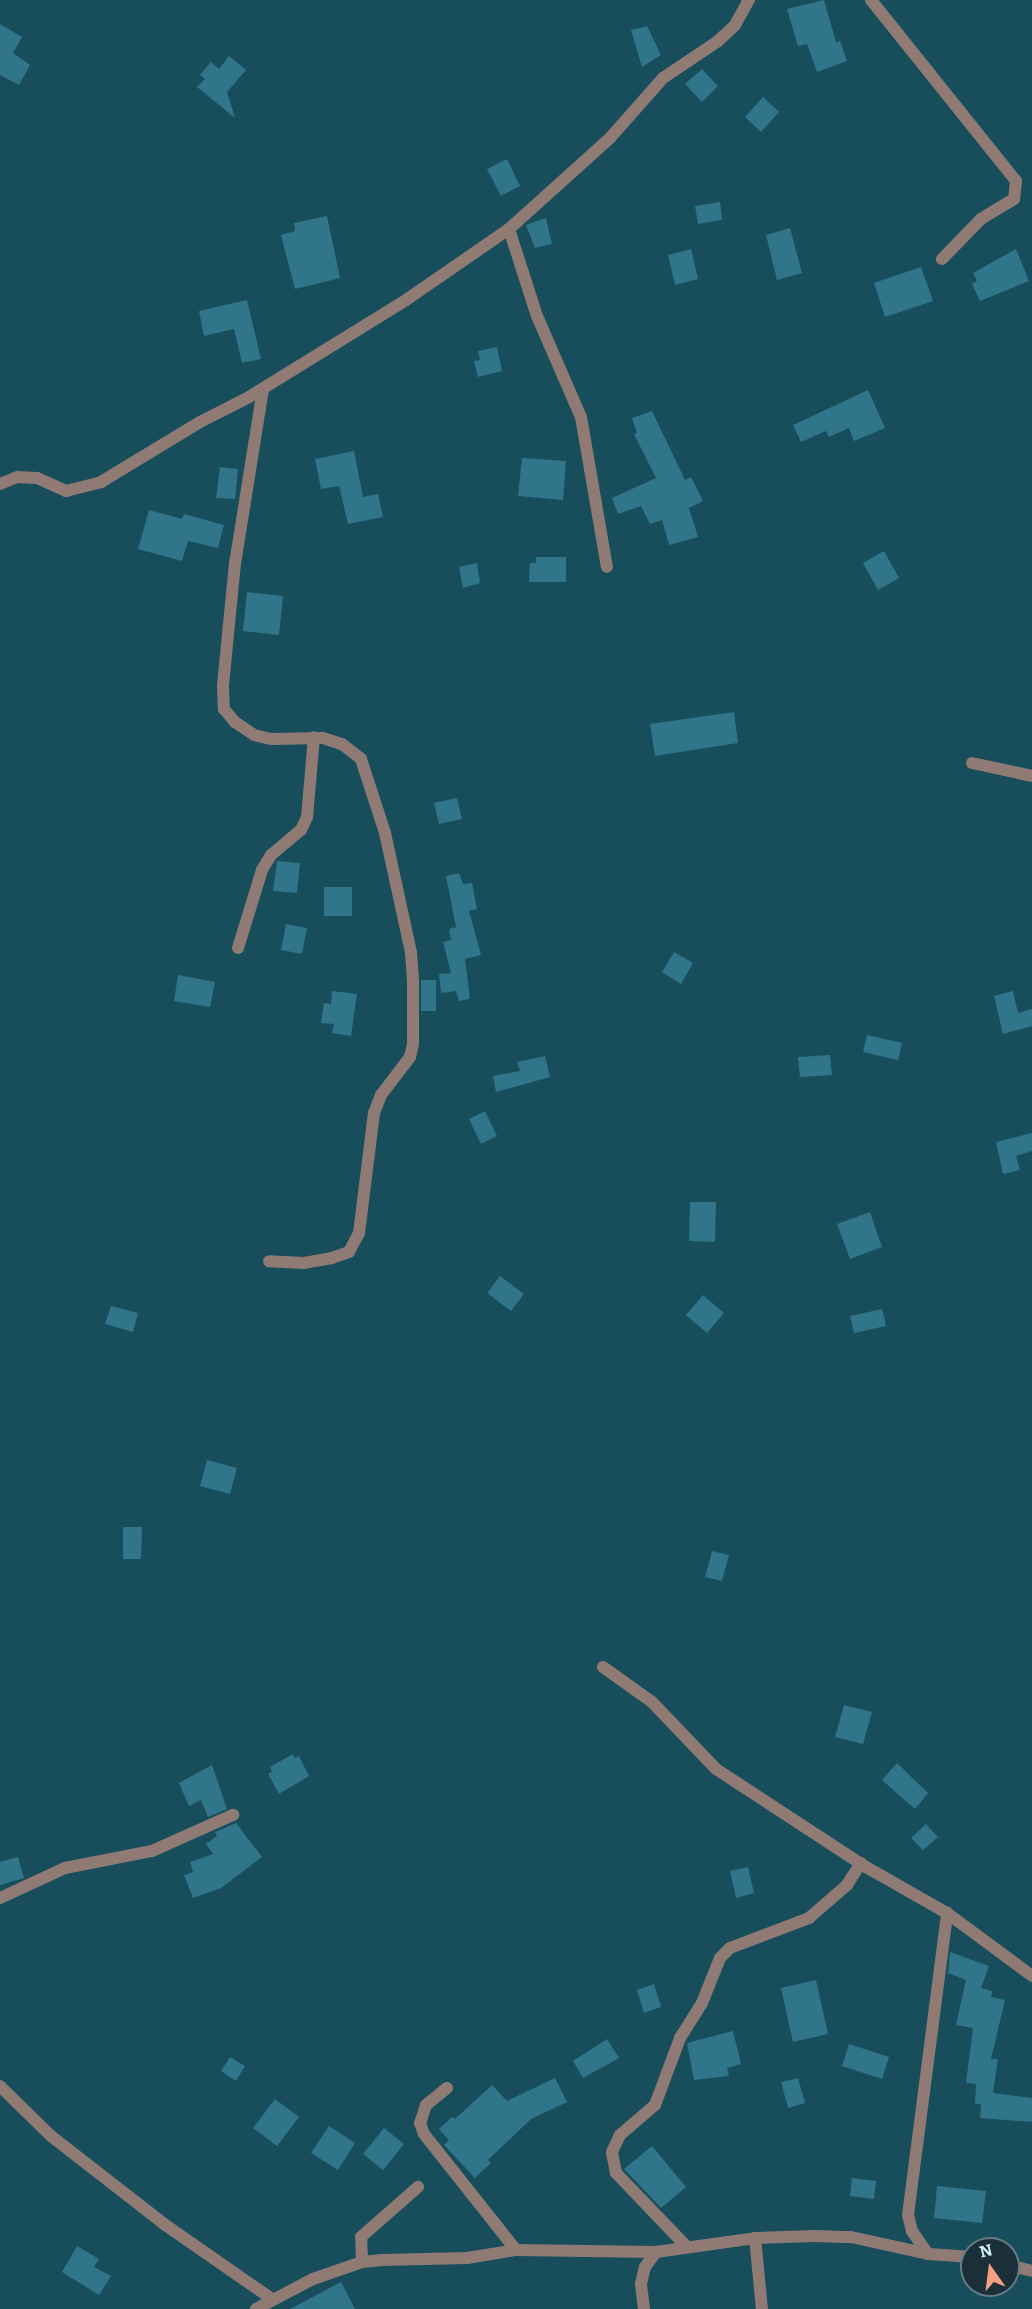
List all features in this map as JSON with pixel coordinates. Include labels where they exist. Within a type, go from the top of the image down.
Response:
[{"type":"street","points":[[0,484],[17,477],[37,478],[66,491],[86,488],[263,389],[406,300],[509,229],[610,138],[663,78],[718,41],[735,25],[749,0]]},
{"type":"street","points":[[871,0],[1016,181],[1014,199],[981,219],[942,259]]},
{"type":"street","points":[[509,229],[537,316],[581,417],[607,567]]},
{"type":"street","points":[[263,389],[235,563],[223,685],[224,709],[235,722],[254,735],[272,739],[314,737],[342,744],[361,759],[370,778],[411,952],[413,1044],[410,1058],[381,1095],[374,1113],[366,1199],[359,1233],[349,1252],[304,1263],[269,1261]]},
{"type":"street","points":[[238,948],[262,870],[271,855],[301,830],[308,817],[314,737]]},
{"type":"street","points":[[972,763],[1032,776]]},
{"type":"street","points":[[603,1667],[652,1702],[716,1769],[861,1863],[947,1913],[1032,1976]]},
{"type":"street","points":[[0,1898],[66,1868],[152,1851],[233,1815]]},
{"type":"street","points":[[687,2247],[616,2173],[612,2152],[620,2134],[655,2105],[680,2038],[702,2002],[720,1958],[730,1948],[810,1918],[847,1885],[861,1863]]},
{"type":"street","points":[[929,2254],[912,2231],[908,2215],[947,1913]]},
{"type":"street","points":[[0,2086],[51,2136],[164,2224],[272,2299]]},
{"type":"street","points":[[447,2088],[426,2105],[420,2123],[424,2134],[516,2250]]},
{"type":"street","points":[[362,2262],[361,2237],[418,2187]]},
{"type":"street","points":[[256,2309],[272,2299],[362,2262],[467,2258],[516,2250],[656,2252],[755,2238],[850,2237],[929,2254],[960,2256]]},
{"type":"street","points":[[755,2238],[762,2309]]},
{"type":"street","points":[[644,2309],[641,2284],[645,2267],[656,2252]]},
{"type":"building","points":[[824,0],[836,42],[840,41],[847,61],[817,72],[807,44],[798,46],[787,9]]},
{"type":"building","points":[[0,24],[22,37],[13,53],[30,65],[19,85],[0,75]]},
{"type":"building","points":[[647,26],[661,55],[642,67],[631,30]]},
{"type":"building","points":[[229,56],[246,70],[227,92],[235,118],[197,87],[205,79],[200,75],[211,62],[219,69]]},
{"type":"building","points":[[702,69],[718,86],[702,102],[685,84]]},
{"type":"building","points":[[763,97],[779,112],[761,132],[745,117]]},
{"type":"building","points":[[507,159],[520,186],[501,196],[487,169]]},
{"type":"building","points":[[720,202],[722,220],[698,224],[695,206]]},
{"type":"building","points":[[327,216],[340,278],[295,289],[281,235],[295,231],[294,223]]},
{"type":"building","points":[[546,218],[552,244],[535,248],[526,225]]},
{"type":"building","points":[[790,228],[802,273],[777,280],[766,235]]},
{"type":"building","points":[[691,249],[698,279],[675,285],[668,255]]},
{"type":"building","points":[[1016,249],[1029,281],[980,301],[972,284],[977,281],[973,273]]},
{"type":"building","points":[[921,267],[933,301],[885,317],[874,283]]},
{"type":"building","points":[[247,300],[261,359],[242,363],[234,329],[204,336],[199,311]]},
{"type":"building","points":[[497,347],[502,371],[478,377],[474,361],[480,360],[478,351]]},
{"type":"building","points":[[868,390],[885,428],[854,441],[849,428],[829,437],[826,431],[801,442],[793,425]]},
{"type":"building","points":[[652,411],[685,480],[691,477],[703,501],[689,508],[698,537],[669,545],[662,520],[650,524],[641,506],[618,514],[612,498],[656,478],[634,434],[637,433],[632,418]]},
{"type":"building","points":[[354,451],[363,497],[378,494],[383,517],[348,524],[339,486],[321,489],[315,459]]},
{"type":"building","points":[[522,458],[566,461],[563,500],[518,496]]},
{"type":"building","points":[[220,467],[238,469],[235,499],[216,498]]},
{"type":"building","points":[[149,510],[182,519],[184,514],[224,525],[218,548],[188,541],[182,561],[138,549]]},
{"type":"building","points":[[884,551],[899,578],[878,590],[863,563]]},
{"type":"building","points":[[536,557],[566,557],[566,582],[529,582],[530,563],[536,563]]},
{"type":"building","points":[[477,563],[480,583],[463,588],[459,567]]},
{"type":"building","points":[[247,592],[283,596],[279,635],[243,631]]},
{"type":"building","points":[[734,712],[738,743],[655,756],[650,724]]},
{"type":"building","points":[[457,798],[462,819],[439,824],[434,803]]},
{"type":"building","points":[[277,861],[300,863],[297,893],[273,891]]},
{"type":"building","points":[[459,873],[463,884],[472,883],[477,909],[469,911],[481,955],[465,959],[470,999],[459,1001],[456,991],[441,993],[439,974],[451,973],[443,942],[451,940],[449,929],[456,927],[446,876]]},
{"type":"building","points":[[324,887],[352,887],[352,916],[324,916]]},
{"type":"building","points":[[286,924],[307,928],[302,954],[281,950]]},
{"type":"building","points":[[674,952],[693,963],[681,984],[662,972]]},
{"type":"building","points":[[178,975],[215,982],[210,1007],[174,1001]]},
{"type":"building","points":[[421,980],[436,980],[436,1011],[421,1011]]},
{"type":"building","points":[[332,991],[357,994],[351,1036],[332,1033],[334,1024],[321,1023],[324,1003],[331,1004]]},
{"type":"building","points":[[1013,991],[1018,1013],[1032,1009],[1032,1026],[1003,1034],[994,996]]},
{"type":"building","points":[[867,1035],[902,1043],[898,1060],[863,1052]]},
{"type":"building","points":[[830,1055],[832,1075],[800,1077],[798,1057]]},
{"type":"building","points":[[545,1056],[550,1077],[496,1092],[493,1076],[520,1071],[517,1062]]},
{"type":"building","points":[[485,1111],[497,1136],[481,1144],[469,1119]]},
{"type":"building","points":[[1032,1133],[1032,1151],[1016,1156],[1020,1170],[1003,1174],[996,1142]]},
{"type":"building","points":[[690,1202],[716,1202],[715,1242],[689,1241]]},
{"type":"building","points":[[870,1212],[882,1247],[850,1259],[837,1224]]},
{"type":"building","points":[[500,1276],[524,1294],[511,1311],[487,1293]]},
{"type":"building","points":[[703,1295],[724,1313],[707,1333],[686,1315]]},
{"type":"building","points":[[111,1306],[138,1313],[133,1332],[105,1324]]},
{"type":"building","points":[[882,1309],[886,1326],[854,1333],[850,1316]]},
{"type":"building","points":[[207,1460],[237,1468],[230,1494],[200,1486]]},
{"type":"building","points":[[123,1527],[142,1527],[141,1559],[123,1559]]},
{"type":"building","points":[[712,1551],[729,1555],[722,1581],[705,1577]]},
{"type":"building","points":[[844,1705],[872,1712],[863,1744],[835,1737]]},
{"type":"building","points":[[293,1754],[295,1758],[299,1756],[309,1776],[279,1794],[268,1774],[272,1772],[270,1767]]},
{"type":"building","points":[[897,1763],[928,1793],[915,1809],[882,1780]]},
{"type":"building","points":[[212,1765],[227,1809],[208,1817],[201,1800],[189,1806],[179,1783]]},
{"type":"building","points":[[236,1823],[262,1857],[221,1888],[193,1898],[184,1875],[193,1872],[190,1862],[213,1854],[206,1844],[217,1836],[215,1832]]},
{"type":"building","points":[[926,1824],[938,1837],[923,1850],[911,1838]]},
{"type":"building","points":[[18,1857],[24,1878],[0,1885],[0,1862]]},
{"type":"building","points":[[748,1867],[754,1893],[736,1898],[730,1871]]},
{"type":"building","points":[[950,1952],[989,1966],[981,1988],[992,1991],[991,1997],[1005,2000],[991,2059],[998,2059],[993,2093],[1032,2098],[1032,2122],[980,2118],[981,2104],[975,2104],[976,2084],[966,2083],[973,2028],[956,2025],[966,1980],[948,1973]]},
{"type":"building","points":[[816,1980],[828,2034],[793,2042],[781,1988]]},
{"type":"building","points":[[654,1984],[661,2007],[644,2013],[637,1990]]},
{"type":"building","points":[[733,2031],[741,2064],[727,2068],[729,2076],[694,2080],[687,2043]]},
{"type":"building","points":[[607,2039],[619,2058],[583,2078],[573,2061]]},
{"type":"building","points":[[849,2044],[889,2057],[882,2079],[842,2066]]},
{"type":"building","points":[[230,2057],[245,2066],[236,2081],[221,2071]]},
{"type":"building","points":[[555,2078],[567,2102],[531,2119],[488,2160],[491,2163],[475,2178],[444,2145],[449,2140],[439,2129],[452,2117],[455,2119],[492,2085],[507,2101]]},
{"type":"building","points":[[798,2078],[805,2103],[788,2108],[781,2082]]},
{"type":"building","points":[[275,2099],[299,2117],[277,2146],[253,2128]]},
{"type":"building","points":[[329,2126],[355,2143],[338,2170],[311,2153]]},
{"type":"building","points":[[384,2128],[404,2144],[383,2170],[363,2154]]},
{"type":"building","points":[[652,2146],[686,2187],[661,2208],[624,2169]]},
{"type":"building","points":[[852,2178],[876,2181],[874,2199],[850,2196]]},
{"type":"building","points":[[937,2186],[986,2191],[982,2223],[934,2218]]},
{"type":"building","points":[[77,2246],[99,2259],[94,2267],[111,2276],[99,2295],[62,2272]]},
{"type":"building","points":[[341,2282],[355,2309],[290,2309]]}]
